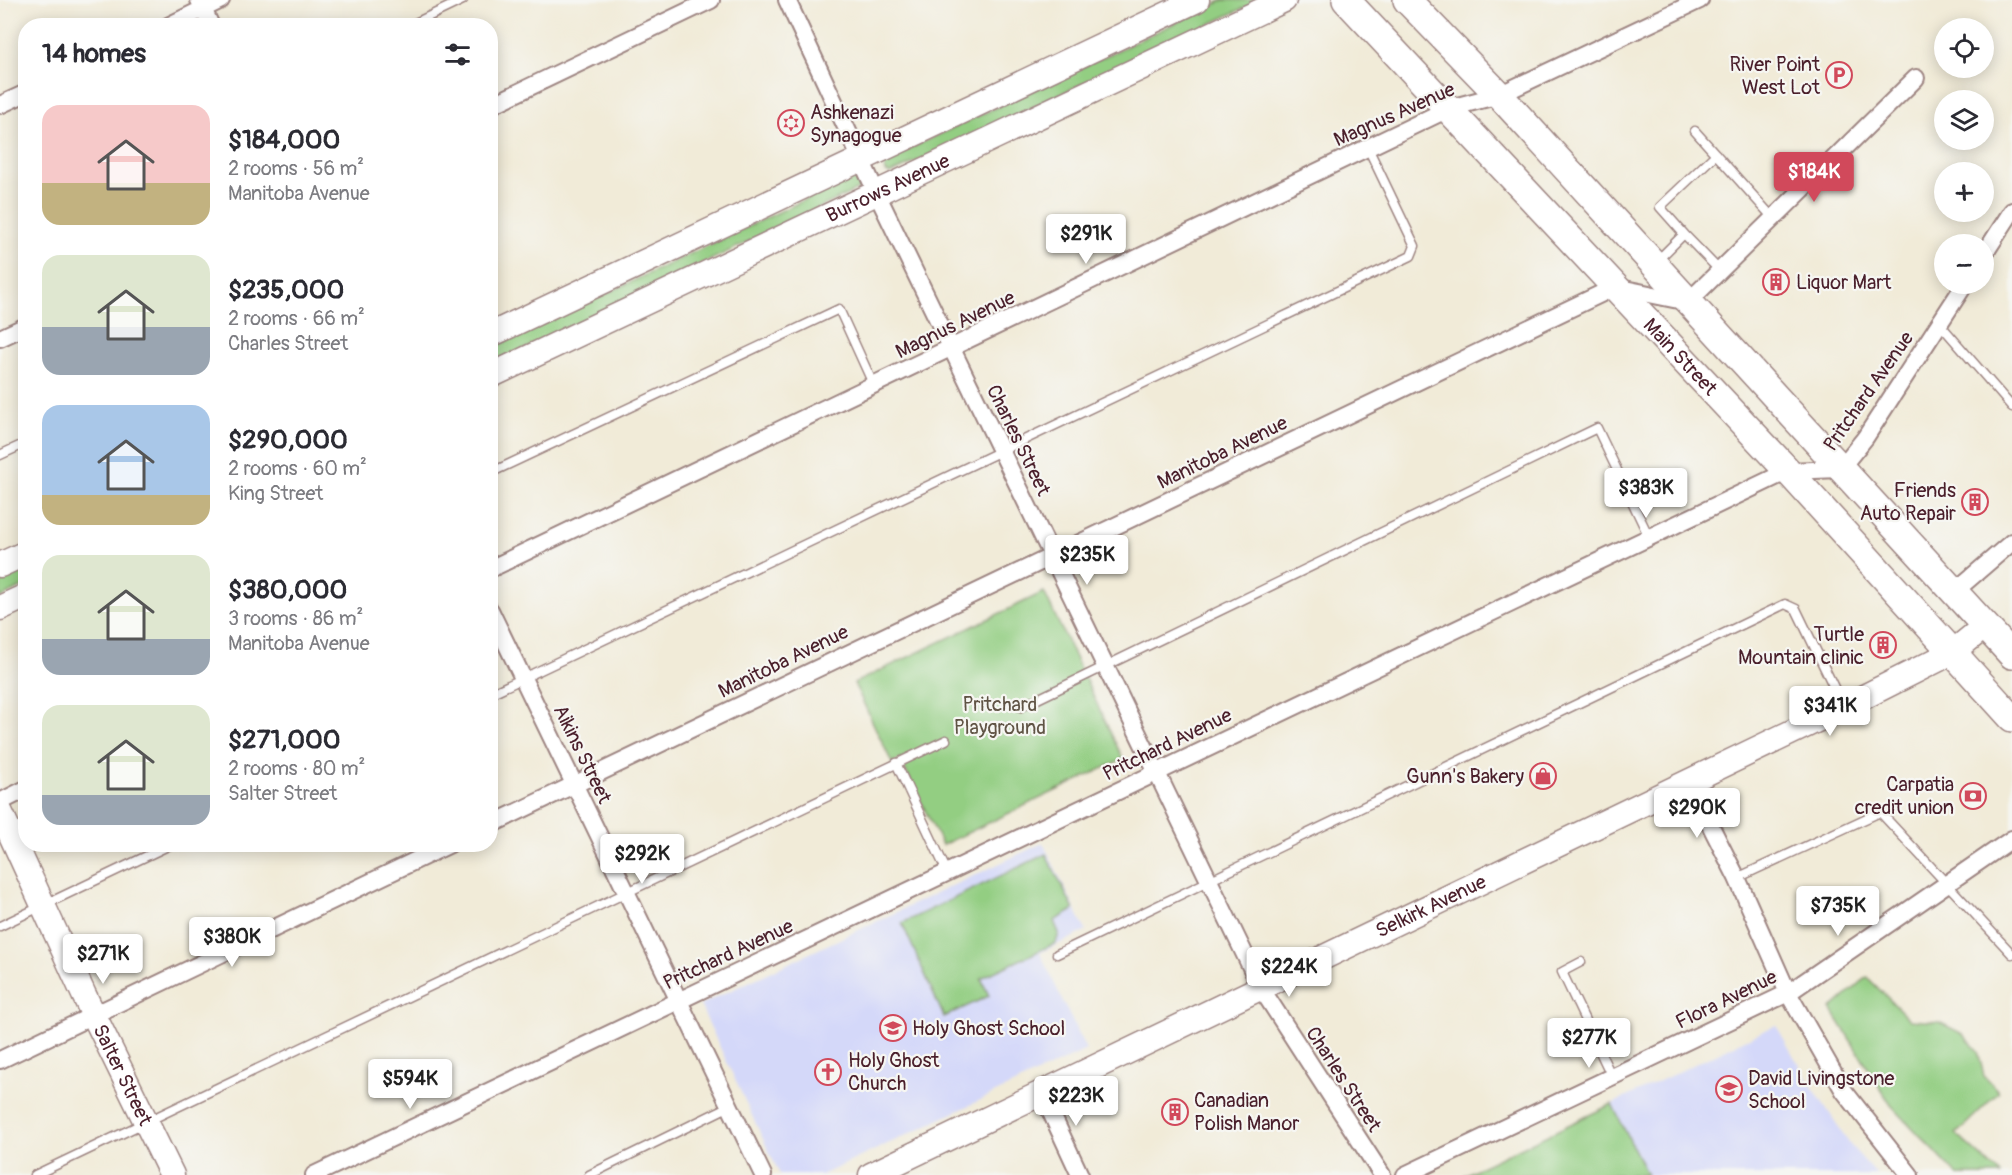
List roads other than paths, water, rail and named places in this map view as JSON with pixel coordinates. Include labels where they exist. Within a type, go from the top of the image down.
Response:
[{"type":"main road","name":"Main Street","points":[[1346,0],[1450,108],[1788,471],[2012,718]]},
{"type":"main road","points":[[1407,0],[1499,95],[2012,655]]},
{"type":"street","points":[[180,18],[201,4],[221,0]]},
{"type":"street","points":[[498,102],[711,0]]},
{"type":"street","name":"Charles Street","points":[[787,0],[877,195],[1261,988],[1382,1175]]},
{"type":"street","name":"Burrows Avenue","points":[[498,331],[1197,0]]},
{"type":"street","name":"Burrows Avenue","points":[[498,372],[877,195],[1284,0]]},
{"type":"street","name":"Magnus Avenue","points":[[498,565],[1450,108],[1499,95],[1700,0]]},
{"type":"street","points":[[201,4],[207,18]]},
{"type":"street","points":[[1615,287],[1688,302],[1916,78]]},
{"type":"street","points":[[0,105],[18,97]]},
{"type":"street","points":[[1994,239],[2012,211]]},
{"type":"street","name":"Manitoba Avenue","points":[[498,821],[1615,287]]},
{"type":"street","name":"Pritchard Avenue","points":[[314,1175],[1788,471],[1840,469],[1865,438],[1959,294]]},
{"type":"street","points":[[0,338],[18,330]]},
{"type":"street","points":[[1954,592],[2012,542]]},
{"type":"street","points":[[0,565],[18,557]]},
{"type":"street","points":[[0,608],[18,600]]},
{"type":"street","name":"Aikins Street","points":[[498,626],[763,1175]]},
{"type":"street","name":"Selkirk Avenue","points":[[871,1175],[1844,707],[1953,652],[1985,626]]},
{"type":"street","points":[[1689,783],[1737,878],[1788,993],[1844,1091],[1910,1175]]},
{"type":"street","points":[[0,802],[18,793]]},
{"type":"street","name":"Salter Street","points":[[0,811],[18,849]]},
{"type":"street","name":"Flora Avenue","points":[[1405,1175],[1788,993],[2012,839]]},
{"type":"street","name":"Salter Street","points":[[19,852],[94,1015],[172,1175]]},
{"type":"street","points":[[0,1060],[433,852]]},
{"type":"street","points":[[1042,1093],[1080,1175]]},
{"type":"lane","points":[[426,18],[463,0]]},
{"type":"lane","points":[[1695,131],[1774,219]]},
{"type":"lane","points":[[498,690],[1411,256],[1415,246],[1368,148]]},
{"type":"lane","points":[[1716,154],[1660,207],[1720,271]]},
{"type":"lane","points":[[1653,264],[1684,234]]},
{"type":"lane","points":[[498,469],[839,309],[874,386]]},
{"type":"lane","points":[[1940,324],[2012,407]]},
{"type":"lane","points":[[1021,707],[1597,428],[1649,537]]},
{"type":"lane","points":[[0,455],[18,447]]},
{"type":"lane","points":[[1057,954],[1785,604],[1796,609],[1844,707]]},
{"type":"lane","points":[[35,1175],[946,740]]},
{"type":"lane","points":[[896,764],[947,872]]},
{"type":"lane","points":[[1737,878],[1880,812],[2012,954]]},
{"type":"lane","points":[[0,926],[155,852]]},
{"type":"lane","points":[[1581,962],[1562,972],[1612,1077]]},
{"type":"lane","points":[[589,1175],[730,1106]]},
{"type":"place","name":"River Point West Lot","points":[[1839,75]]},
{"type":"place","name":"Ashkenazi Synagogue","points":[[791,123]]},
{"type":"place","name":"Liquor Mart","points":[[1776,282]]},
{"type":"place","name":"Friends Auto Repair","points":[[1975,502]]},
{"type":"place","name":"Turtle Mountain clinic","points":[[1883,645]]},
{"type":"place","name":"Gunn's Bakery","points":[[1543,776]]},
{"type":"place","name":"Carpatia credit union","points":[[1973,796]]},
{"type":"place","name":"Holy Ghost School","points":[[893,1028]]},
{"type":"place","name":"Holy Ghost Church","points":[[828,1072]]},
{"type":"place","name":"David Livingstone School","points":[[1729,1089]]},
{"type":"place","name":"Canadian Polish Manor","points":[[1175,1112]]},
{"type":"park label","name":"Pritchard Playground","points":[[1000,716]]}]
